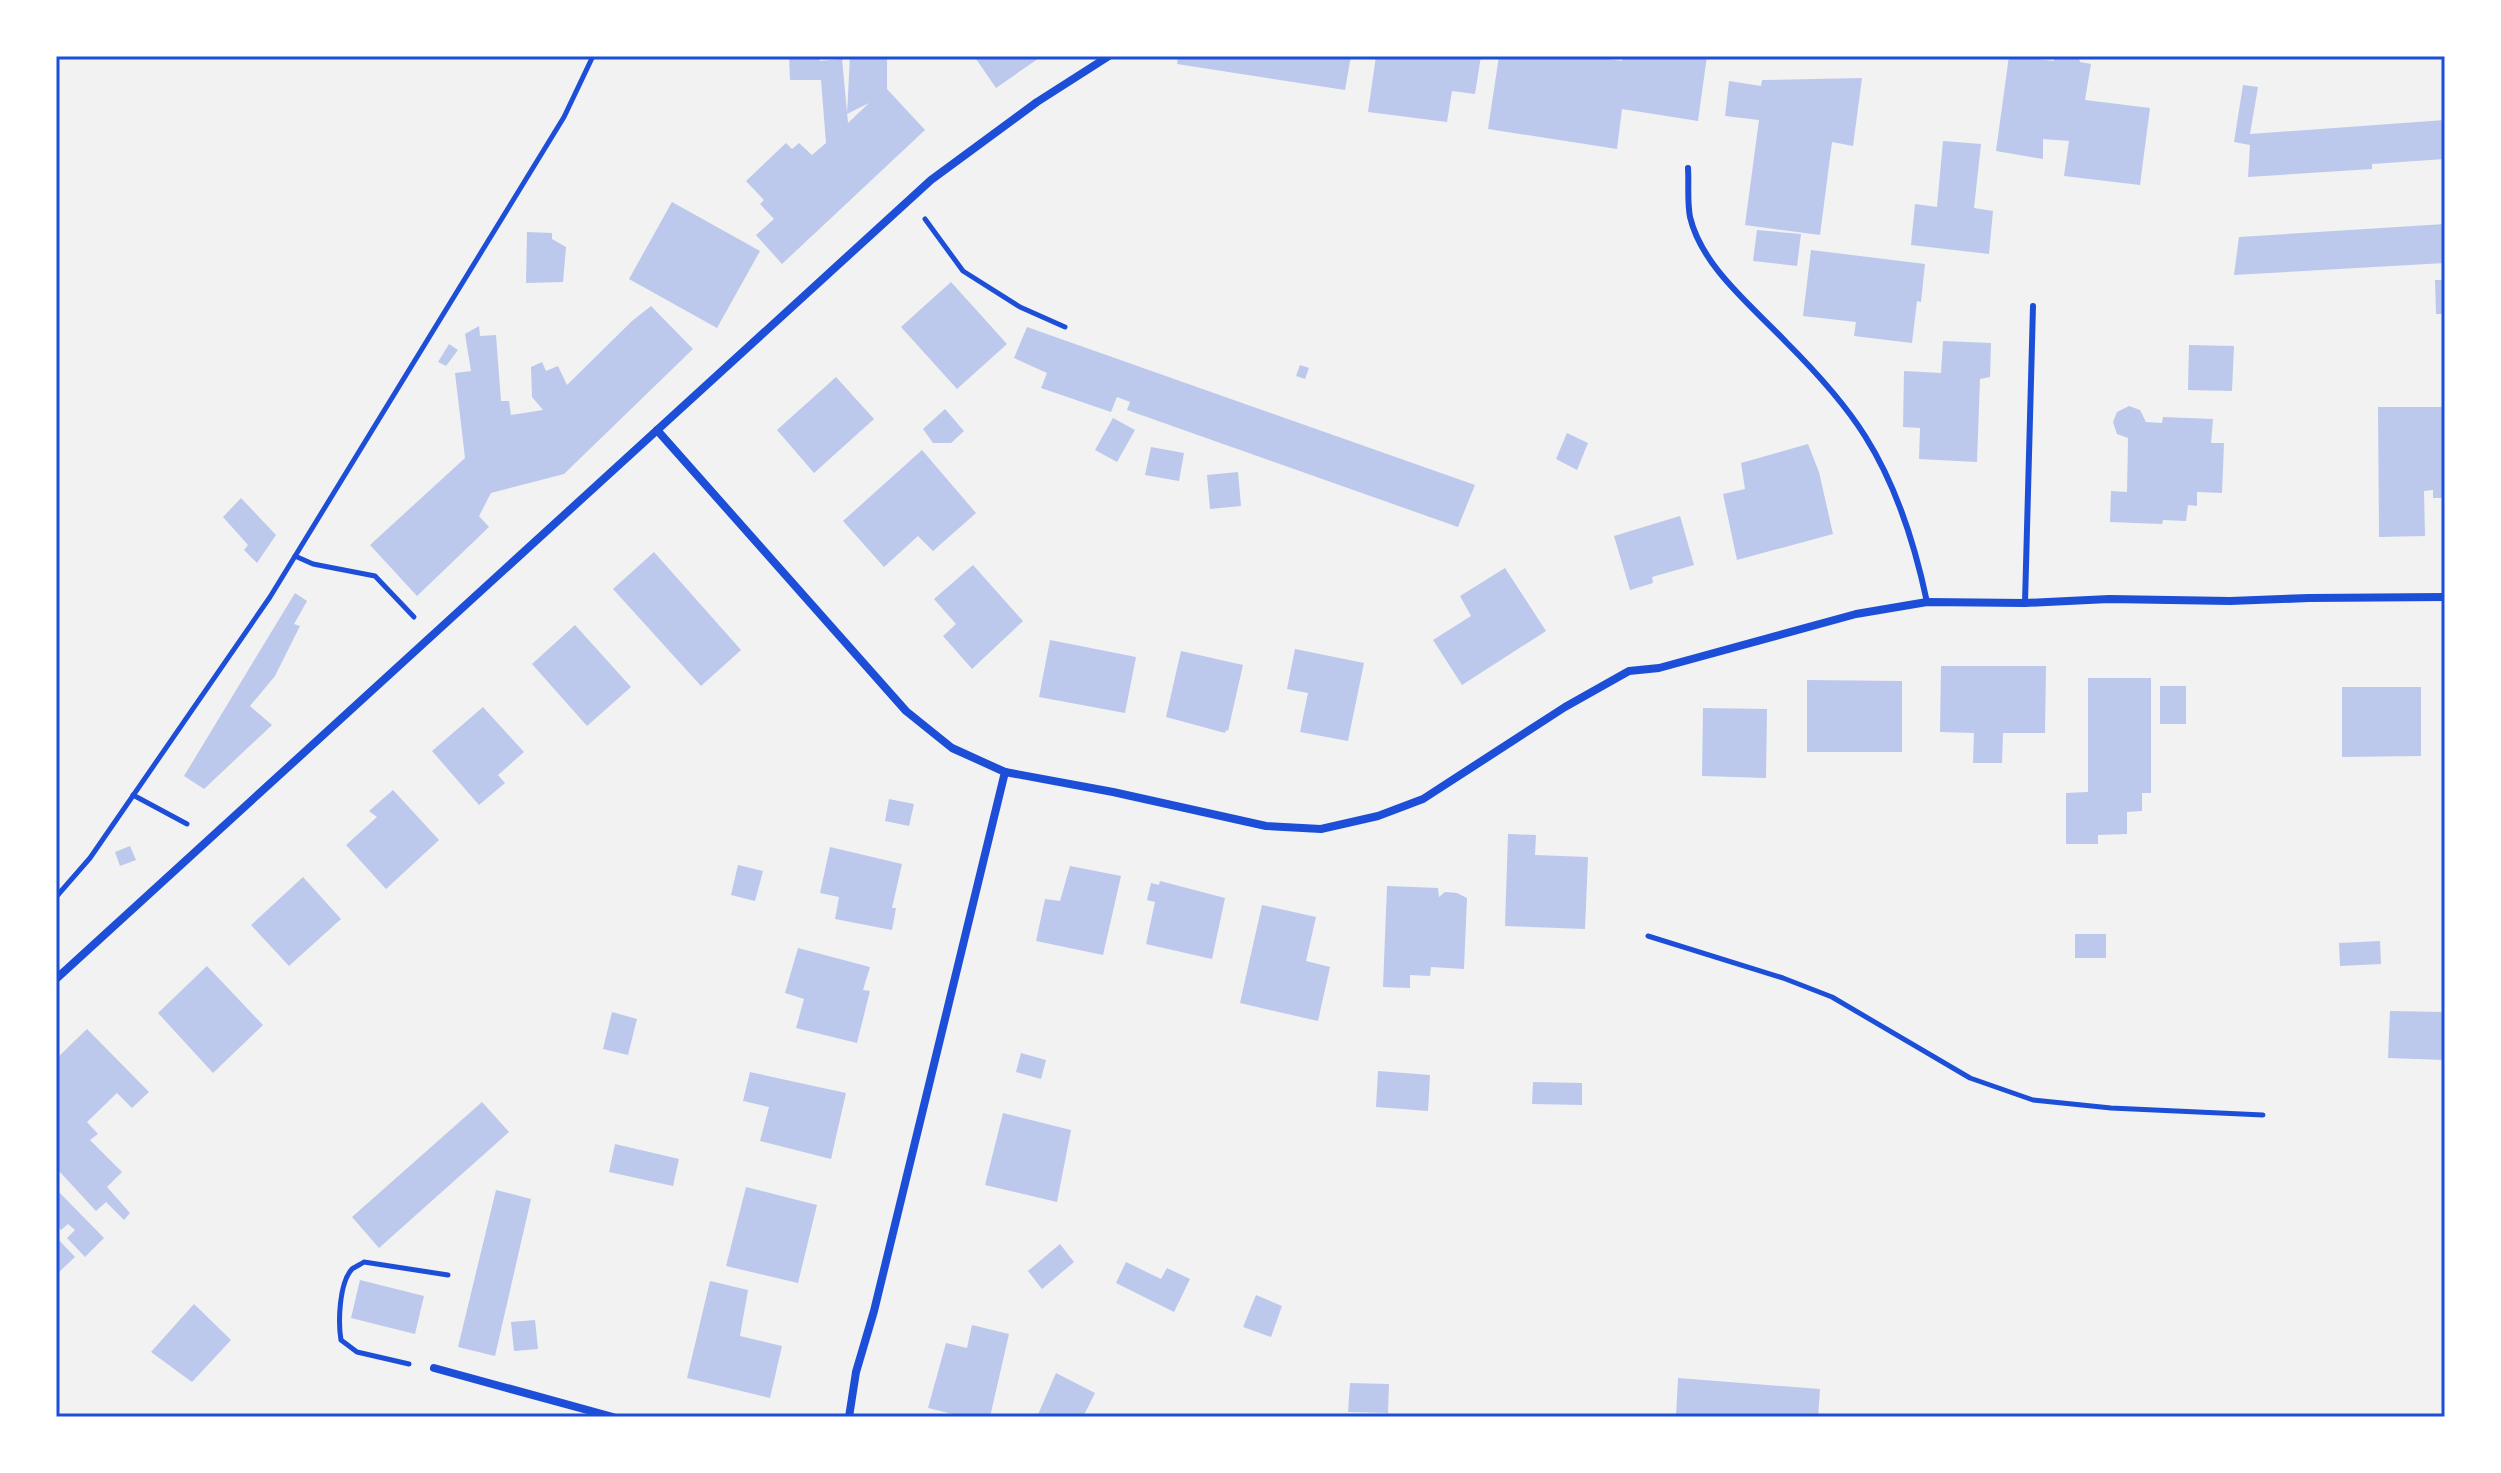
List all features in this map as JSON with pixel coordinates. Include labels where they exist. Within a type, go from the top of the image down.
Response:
[{"type":"street","points":[[56,979],[931,180],[1037,102],[1109,56]]},
{"type":"street","points":[[657,430],[906,711],[952,748],[1005,772],[1266,826],[1321,829],[1378,816],[1423,799],[1565,707],[1629,671],[1659,668],[1856,614],[1927,602],[2445,597]]},
{"type":"street","points":[[849,1417],[856,1372],[878,1297],[1005,772]]},
{"type":"street","points":[[434,1368],[613,1417]]},
{"type":"lane","points":[[1688,168],[1690,217],[1705,251],[1722,276],[1835,396],[1865,437],[1904,521],[1927,602]]},
{"type":"lane","points":[[2025,603],[2033,306]]},
{"type":"path","points":[[56,897],[90,858],[270,597],[564,117],[593,56]]},
{"type":"path","points":[[911,199],[963,271],[1020,307],[1065,327]]},
{"type":"path","points":[[295,556],[313,564],[375,576],[431,636]]},
{"type":"path","points":[[133,795],[212,838]]},
{"type":"path","points":[[1648,936],[1783,978],[1832,997],[1970,1078],[2033,1100],[2111,1108],[2263,1115]]},
{"type":"path","points":[[434,1368],[357,1352],[341,1340],[338,1321],[346,1280],[353,1268],[364,1262],[448,1275]]},
{"type":"building","points":[[789,56],[819,56],[820,61],[842,59],[847,113],[850,56],[887,56],[887,89],[925,130],[782,264],[756,235],[774,219],[760,204],[764,200],[746,181],[786,143],[792,149],[799,143],[812,155],[826,143],[821,80],[790,80]],"holes":[[[869,103],[848,123],[847,114]]]},
{"type":"building","points":[[974,56],[1042,56],[996,88]]},
{"type":"building","points":[[1178,56],[1351,56],[1345,90],[1177,64]]},
{"type":"building","points":[[1376,56],[1481,56],[1475,94],[1452,91],[1447,122],[1368,112]]},
{"type":"building","points":[[1499,56],[1589,56],[1622,61],[1623,56],[1707,56],[1698,121],[1622,109],[1617,149],[1488,129]]},
{"type":"building","points":[[2009,56],[2054,61],[2054,56],[2079,59],[2091,64],[2085,100],[2150,108],[2140,185],[2064,176],[2069,141],[2043,139],[2043,159],[1996,151]]},
{"type":"building","points":[[1862,78],[1853,146],[1832,142],[1820,235],[1745,225],[1759,120],[1725,116],[1729,81],[1761,86],[1762,80]]},
{"type":"building","points":[[2243,85],[2258,87],[2250,134],[2445,120],[2445,159],[2372,164],[2372,169],[2248,177],[2250,145],[2234,142]]},
{"type":"building","points":[[1943,141],[1981,144],[1974,208],[1993,211],[1989,254],[1911,245],[1915,204],[1937,207]]},
{"type":"building","points":[[672,202],[760,251],[717,328],[629,279]]},
{"type":"building","points":[[2445,224],[2445,263],[2234,275],[2239,237]]},
{"type":"building","points":[[1757,230],[1801,234],[1797,266],[1753,261]]},
{"type":"building","points":[[527,232],[552,233],[552,239],[566,247],[563,282],[526,283]]},
{"type":"building","points":[[1811,250],[1925,264],[1912,343],[1854,336],[1856,322],[1803,316]]},
{"type":"building","points":[[2435,280],[2445,280],[2445,314],[2436,314]]},
{"type":"building","points":[[951,282],[1007,344],[957,389],[901,327]]},
{"type":"building","points":[[651,306],[693,349],[564,474],[491,493],[479,516],[489,527],[417,596],[370,545],[465,458],[455,373],[471,371],[465,334],[479,326],[480,336],[496,335],[501,401],[509,401],[511,415],[543,410],[532,397],[531,367],[542,362],[546,371],[558,366],[567,385]]},
{"type":"building","points":[[1027,327],[1475,485],[1458,527],[1127,410],[1130,402],[1117,397],[1111,412],[1041,388],[1047,373],[1014,358]]},
{"type":"building","points":[[1943,341],[1991,343],[1990,377],[1980,379],[1977,462],[1919,459],[1920,428],[1903,427],[1904,371],[1941,373]]},
{"type":"building","points":[[449,344],[458,350],[446,366],[438,362]]},
{"type":"building","points":[[2189,345],[2234,346],[2232,391],[2188,390]]},
{"type":"building","points":[[1300,365],[1309,368],[1305,379],[1296,376]]},
{"type":"building","points":[[836,377],[874,419],[814,473],[777,430]]},
{"type":"building","points":[[2129,406],[2140,410],[2146,422],[2162,423],[2163,417],[2213,419],[2211,443],[2224,443],[2222,493],[2197,492],[2197,506],[2188,505],[2186,521],[2163,520],[2162,524],[2110,522],[2111,491],[2127,492],[2128,438],[2117,434],[2113,422],[2117,412]]},
{"type":"building","points":[[2378,407],[2445,407],[2445,498],[2433,498],[2433,490],[2424,491],[2425,536],[2379,537]]},
{"type":"building","points":[[945,409],[964,431],[951,443],[933,443],[923,429]]},
{"type":"building","points":[[1113,418],[1135,430],[1117,462],[1095,450]]},
{"type":"building","points":[[1567,433],[1588,443],[1577,470],[1556,459]]},
{"type":"building","points":[[1808,444],[1819,472],[1833,534],[1737,560],[1723,494],[1745,489],[1741,463]]},
{"type":"building","points":[[1151,447],[1184,453],[1179,481],[1145,475]]},
{"type":"building","points":[[922,450],[976,513],[933,551],[918,536],[884,567],[843,521]]},
{"type":"building","points":[[1238,472],[1241,506],[1210,509],[1207,475]]},
{"type":"building","points":[[241,498],[276,535],[257,563],[244,550],[248,545],[223,517]]},
{"type":"building","points":[[1680,516],[1694,565],[1652,577],[1653,583],[1630,590],[1614,536]]},
{"type":"building","points":[[654,552],[741,650],[701,686],[613,589]]},
{"type":"building","points":[[973,565],[1023,621],[972,669],[943,636],[956,624],[934,599]]},
{"type":"building","points":[[1505,568],[1546,631],[1462,685],[1433,640],[1471,616],[1460,596]]},
{"type":"building","points":[[295,593],[307,601],[294,624],[300,626],[275,676],[250,706],[272,725],[204,789],[184,776]]},
{"type":"building","points":[[575,625],[631,687],[587,726],[532,664]]},
{"type":"building","points":[[1050,640],[1136,657],[1125,713],[1039,697]]},
{"type":"building","points":[[1295,649],[1364,663],[1348,741],[1300,732],[1308,693],[1287,689]]},
{"type":"building","points":[[1181,651],[1243,665],[1225,733],[1166,717]]},
{"type":"building","points":[[1941,666],[2046,666],[2045,733],[2003,733],[2002,763],[1973,763],[1974,733],[1940,732]]},
{"type":"building","points":[[2088,678],[2151,678],[2151,793],[2142,793],[2142,811],[2127,812],[2127,834],[2098,835],[2098,844],[2066,844],[2066,793],[2088,792]]},
{"type":"building","points":[[1807,680],[1902,681],[1902,752],[1807,752]]},
{"type":"building","points":[[2160,686],[2186,686],[2186,724],[2160,724]]},
{"type":"building","points":[[2342,687],[2421,687],[2421,756],[2342,757]]},
{"type":"building","points":[[483,707],[524,752],[498,775],[505,783],[479,805],[432,751]]},
{"type":"building","points":[[1703,708],[1767,709],[1766,778],[1702,776]]},
{"type":"building","points":[[393,790],[439,840],[386,889],[346,845],[377,817],[369,811]]},
{"type":"building","points":[[889,799],[914,804],[909,826],[885,821]]},
{"type":"building","points":[[1508,834],[1536,835],[1535,855],[1588,857],[1585,929],[1505,926]]},
{"type":"building","points":[[130,846],[136,860],[120,866],[115,852]]},
{"type":"building","points":[[830,847],[902,864],[892,908],[896,908],[892,930],[835,919],[839,897],[820,893]]},
{"type":"building","points":[[738,865],[763,871],[755,901],[731,895]]},
{"type":"building","points":[[1070,866],[1121,876],[1103,955],[1036,941],[1045,899],[1060,901]]},
{"type":"building","points":[[303,877],[341,919],[289,966],[251,925]]},
{"type":"building","points":[[1160,881],[1225,898],[1212,959],[1146,944],[1155,902],[1147,900],[1151,883],[1159,885]]},
{"type":"building","points":[[1387,886],[1438,888],[1439,897],[1445,892],[1467,898],[1464,969],[1431,967],[1430,976],[1410,975],[1410,988],[1383,987]]},
{"type":"building","points":[[1262,905],[1316,917],[1306,961],[1330,967],[1318,1021],[1240,1003]]},
{"type":"building","points":[[2075,934],[2106,934],[2106,958],[2075,958]]},
{"type":"building","points":[[2380,941],[2381,964],[2340,966],[2339,943]]},
{"type":"building","points":[[798,948],[870,967],[863,990],[870,991],[857,1043],[796,1028],[804,999],[785,993]]},
{"type":"building","points":[[207,966],[263,1025],[213,1073],[158,1013]]},
{"type":"building","points":[[2390,1011],[2445,1012],[2445,1060],[2388,1058]]},
{"type":"building","points":[[612,1012],[637,1019],[628,1055],[603,1049]]},
{"type":"building","points":[[87,1029],[149,1092],[132,1108],[117,1093],[87,1122],[98,1134],[90,1140],[122,1172],[107,1187],[130,1213],[124,1220],[106,1202],[96,1211],[60,1172],[56,1175],[56,1059]]},
{"type":"building","points":[[1021,1053],[1046,1060],[1041,1079],[1016,1072]]},
{"type":"building","points":[[1378,1071],[1430,1075],[1428,1111],[1376,1107]]},
{"type":"building","points":[[750,1072],[846,1093],[831,1159],[760,1141],[769,1107],[743,1101]]},
{"type":"building","points":[[1533,1082],[1582,1083],[1582,1105],[1532,1104]]},
{"type":"building","points":[[482,1102],[509,1132],[379,1248],[352,1217]]},
{"type":"building","points":[[1003,1113],[1071,1130],[1057,1202],[985,1185]]},
{"type":"building","points":[[615,1144],[679,1159],[673,1186],[609,1172]]},
{"type":"building","points":[[746,1187],[817,1205],[798,1283],[726,1266]]},
{"type":"building","points":[[56,1189],[104,1238],[85,1257],[67,1238],[75,1230],[68,1224],[61,1230],[56,1224]]},
{"type":"building","points":[[496,1190],[531,1199],[495,1356],[458,1347]]},
{"type":"building","points":[[56,1237],[75,1257],[56,1275]]},
{"type":"building","points":[[1060,1244],[1074,1262],[1042,1289],[1028,1271]]},
{"type":"building","points":[[1126,1262],[1161,1279],[1167,1268],[1190,1279],[1174,1312],[1116,1283]]},
{"type":"building","points":[[360,1280],[424,1296],[415,1334],[351,1318]]},
{"type":"building","points":[[710,1281],[748,1290],[740,1336],[782,1346],[770,1398],[687,1378]]},
{"type":"building","points":[[1256,1295],[1282,1306],[1271,1337],[1243,1327]]},
{"type":"building","points":[[194,1304],[231,1340],[192,1382],[151,1352]]},
{"type":"building","points":[[535,1320],[538,1349],[514,1351],[511,1322]]},
{"type":"building","points":[[972,1325],[1009,1334],[990,1417],[965,1417],[928,1408],[946,1343],[967,1348]]},
{"type":"building","points":[[1056,1373],[1095,1393],[1083,1417],[1037,1417]]},
{"type":"building","points":[[1678,1378],[1820,1389],[1818,1417],[1676,1417]]},
{"type":"building","points":[[1350,1383],[1389,1384],[1388,1413],[1348,1412]]}]
